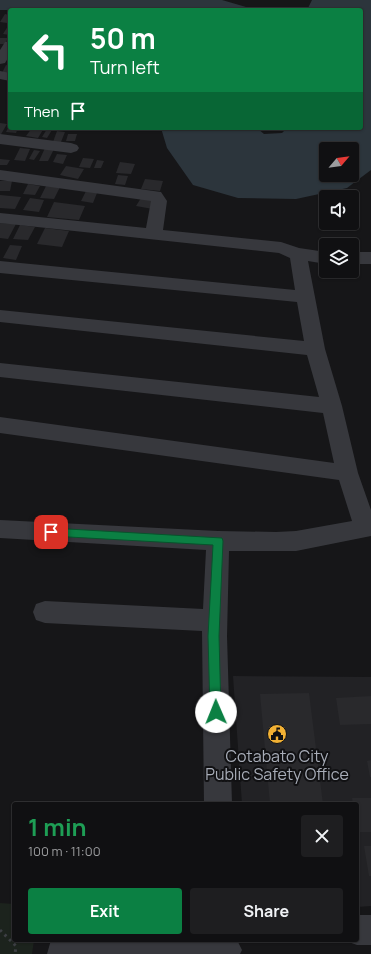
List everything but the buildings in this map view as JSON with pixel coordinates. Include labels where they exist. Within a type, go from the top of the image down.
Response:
[{"type":"street","points":[[0,60],[8,48]]},
{"type":"street","points":[[0,139],[71,148]]},
{"type":"street","points":[[0,175],[155,196],[159,201],[154,234]]},
{"type":"street","points":[[0,218],[281,248],[296,253],[319,257]]},
{"type":"street","points":[[0,529],[218,541],[296,541],[368,528],[347,473],[332,406],[315,349],[299,258],[296,253]]},
{"type":"street","points":[[359,258],[371,258]]},
{"type":"street","points":[[0,267],[306,297]]},
{"type":"street","points":[[0,316],[315,349]]},
{"type":"street","points":[[0,370],[332,406]]},
{"type":"street","points":[[0,425],[347,473]]},
{"type":"street","points":[[218,541],[214,621],[218,802]]},
{"type":"street","points":[[45,612],[214,621]]},
{"type":"street","points":[[359,930],[371,930]]},
{"type":"street","points":[[63,954],[65,943],[149,951],[225,948]]},
{"type":"path","points":[[0,930],[16,946],[15,954]]},
{"type":"shaded area","points":[[0,0],[222,0],[247,8],[8,8],[8,10],[0,10]]},
{"type":"shaded area","points":[[312,0],[371,0],[371,170],[359,179],[359,142],[319,142],[319,182],[355,182],[347,188],[338,190],[319,190],[319,194],[296,199],[238,198],[193,185],[167,148],[162,130],[259,130],[264,134],[282,133],[285,130],[363,130],[363,8],[308,8]]},
{"type":"shaded area","points":[[233,676],[371,677],[371,906],[359,907],[359,802],[242,802]]},
{"type":"shaded area","points":[[0,903],[12,904],[12,942],[34,942],[32,954],[0,954]]},
{"type":"place","name":"Cotabato City Public Safety Office","points":[[277,734]]},
{"type":"route","points":[[51,532],[218,541],[214,636],[216,712]]}]
